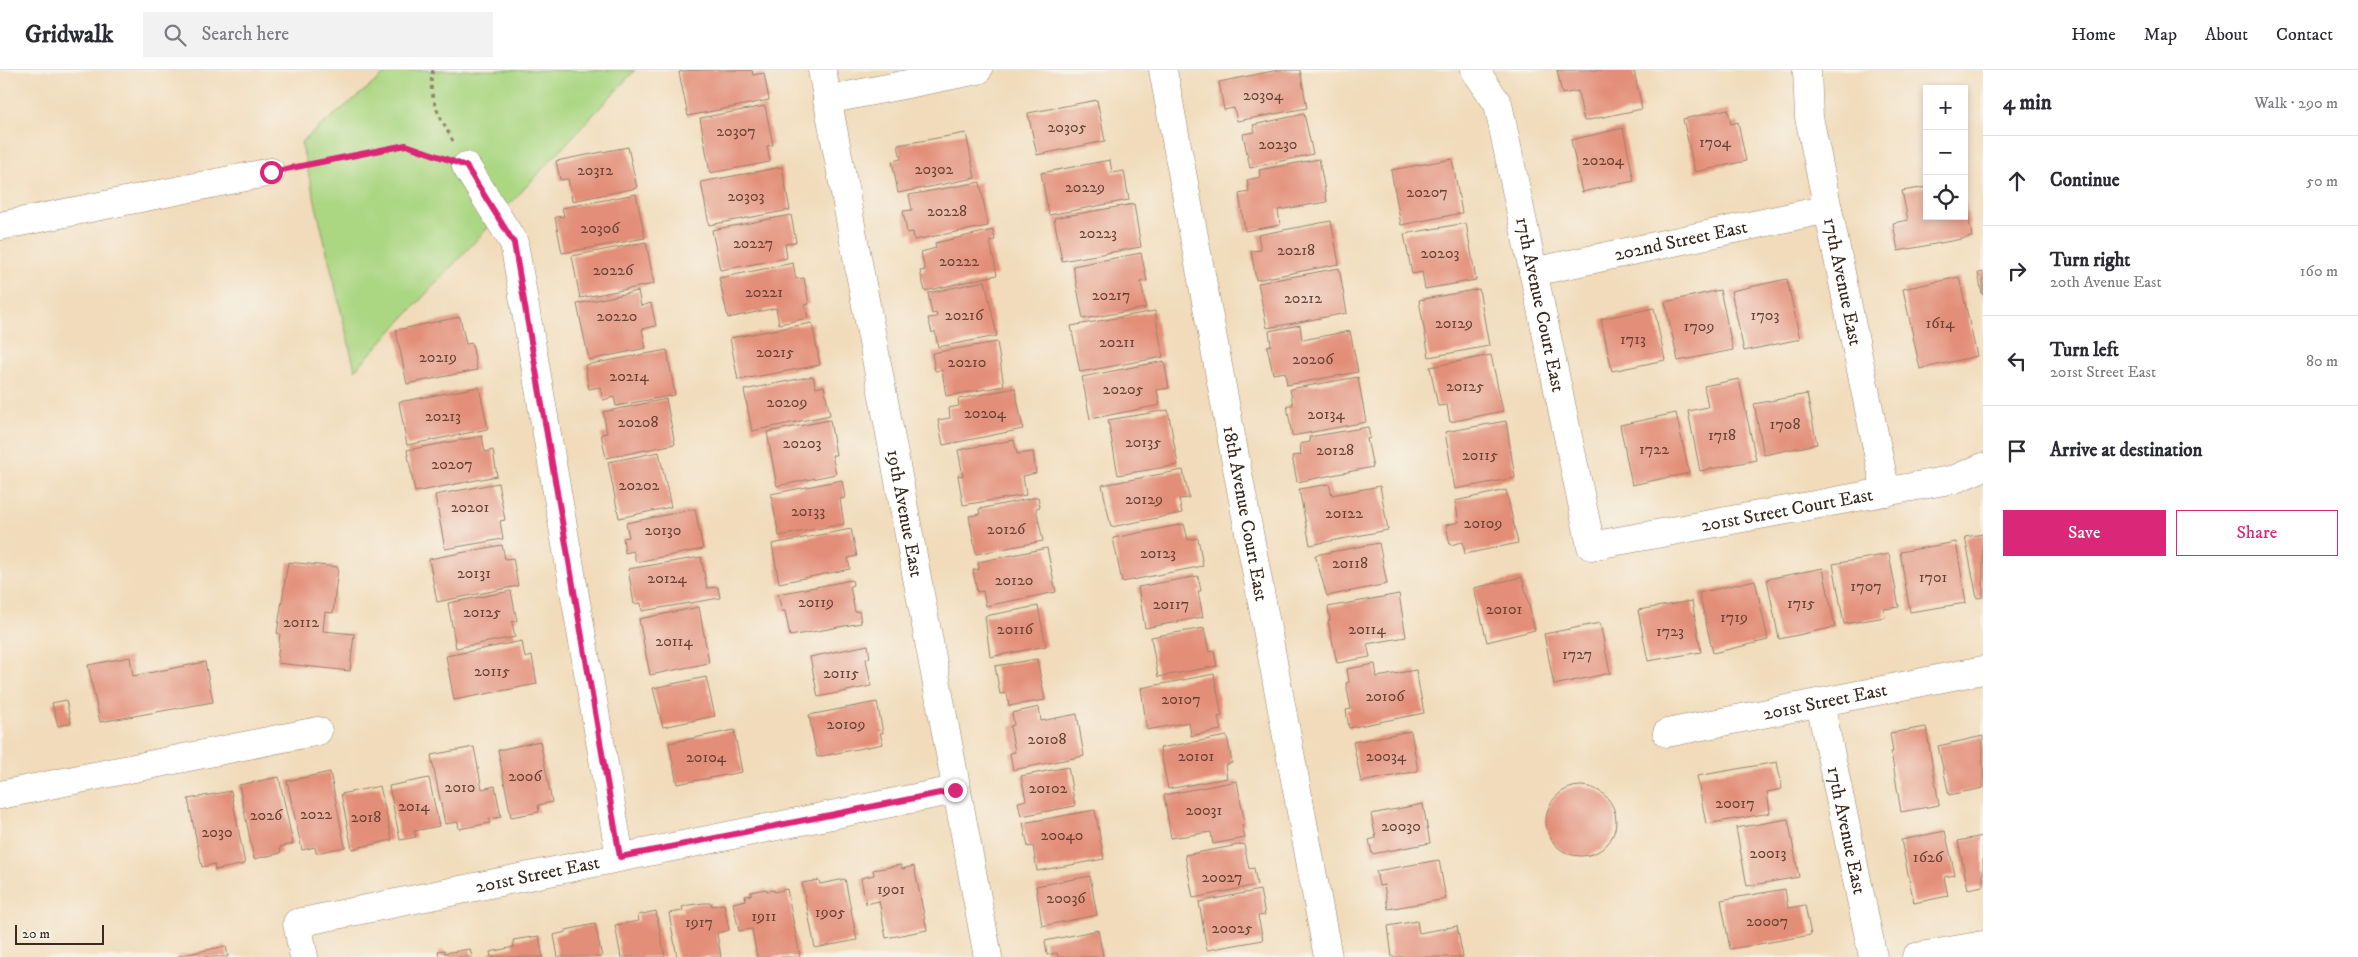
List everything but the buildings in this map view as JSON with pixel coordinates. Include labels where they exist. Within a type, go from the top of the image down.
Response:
[{"type":"street","name":"19th Avenue East","points":[[822,70],[955,790],[988,957]]},
{"type":"street","points":[[827,100],[978,70]]},
{"type":"street","name":"18th Avenue Court East","points":[[1163,70],[1328,957]]},
{"type":"street","name":"17th Avenue Court East","points":[[1475,70],[1498,104],[1591,546]]},
{"type":"street","name":"17th Avenue East","points":[[1806,70],[1809,117],[1886,492]]},
{"type":"street","points":[[466,166],[514,243],[620,857]]},
{"type":"street","points":[[0,226],[271,172]]},
{"type":"street","name":"202nd Street East","points":[[1533,272],[1828,209]]},
{"type":"street","name":"201st Street Court East","points":[[1591,546],[1956,479],[1983,467]]},
{"type":"street","name":"201st Street East","points":[[1667,733],[1983,670]]},
{"type":"street","name":"17th Avenue East","points":[[1820,703],[1873,957]]},
{"type":"street","points":[[0,795],[318,731]]},
{"type":"street","name":"201st Street East","points":[[304,957],[297,923],[955,790]]},
{"type":"street","points":[[1916,957],[1983,945]]},
{"type":"path","points":[[434,70],[431,83],[435,108],[466,166]]},
{"type":"path","points":[[271,172],[406,145],[466,166]]},
{"type":"green space","points":[[390,70],[635,70],[355,370],[301,142]]},
{"type":"route","points":[[271,172],[406,145],[466,166],[514,243],[620,857],[955,790]]}]
